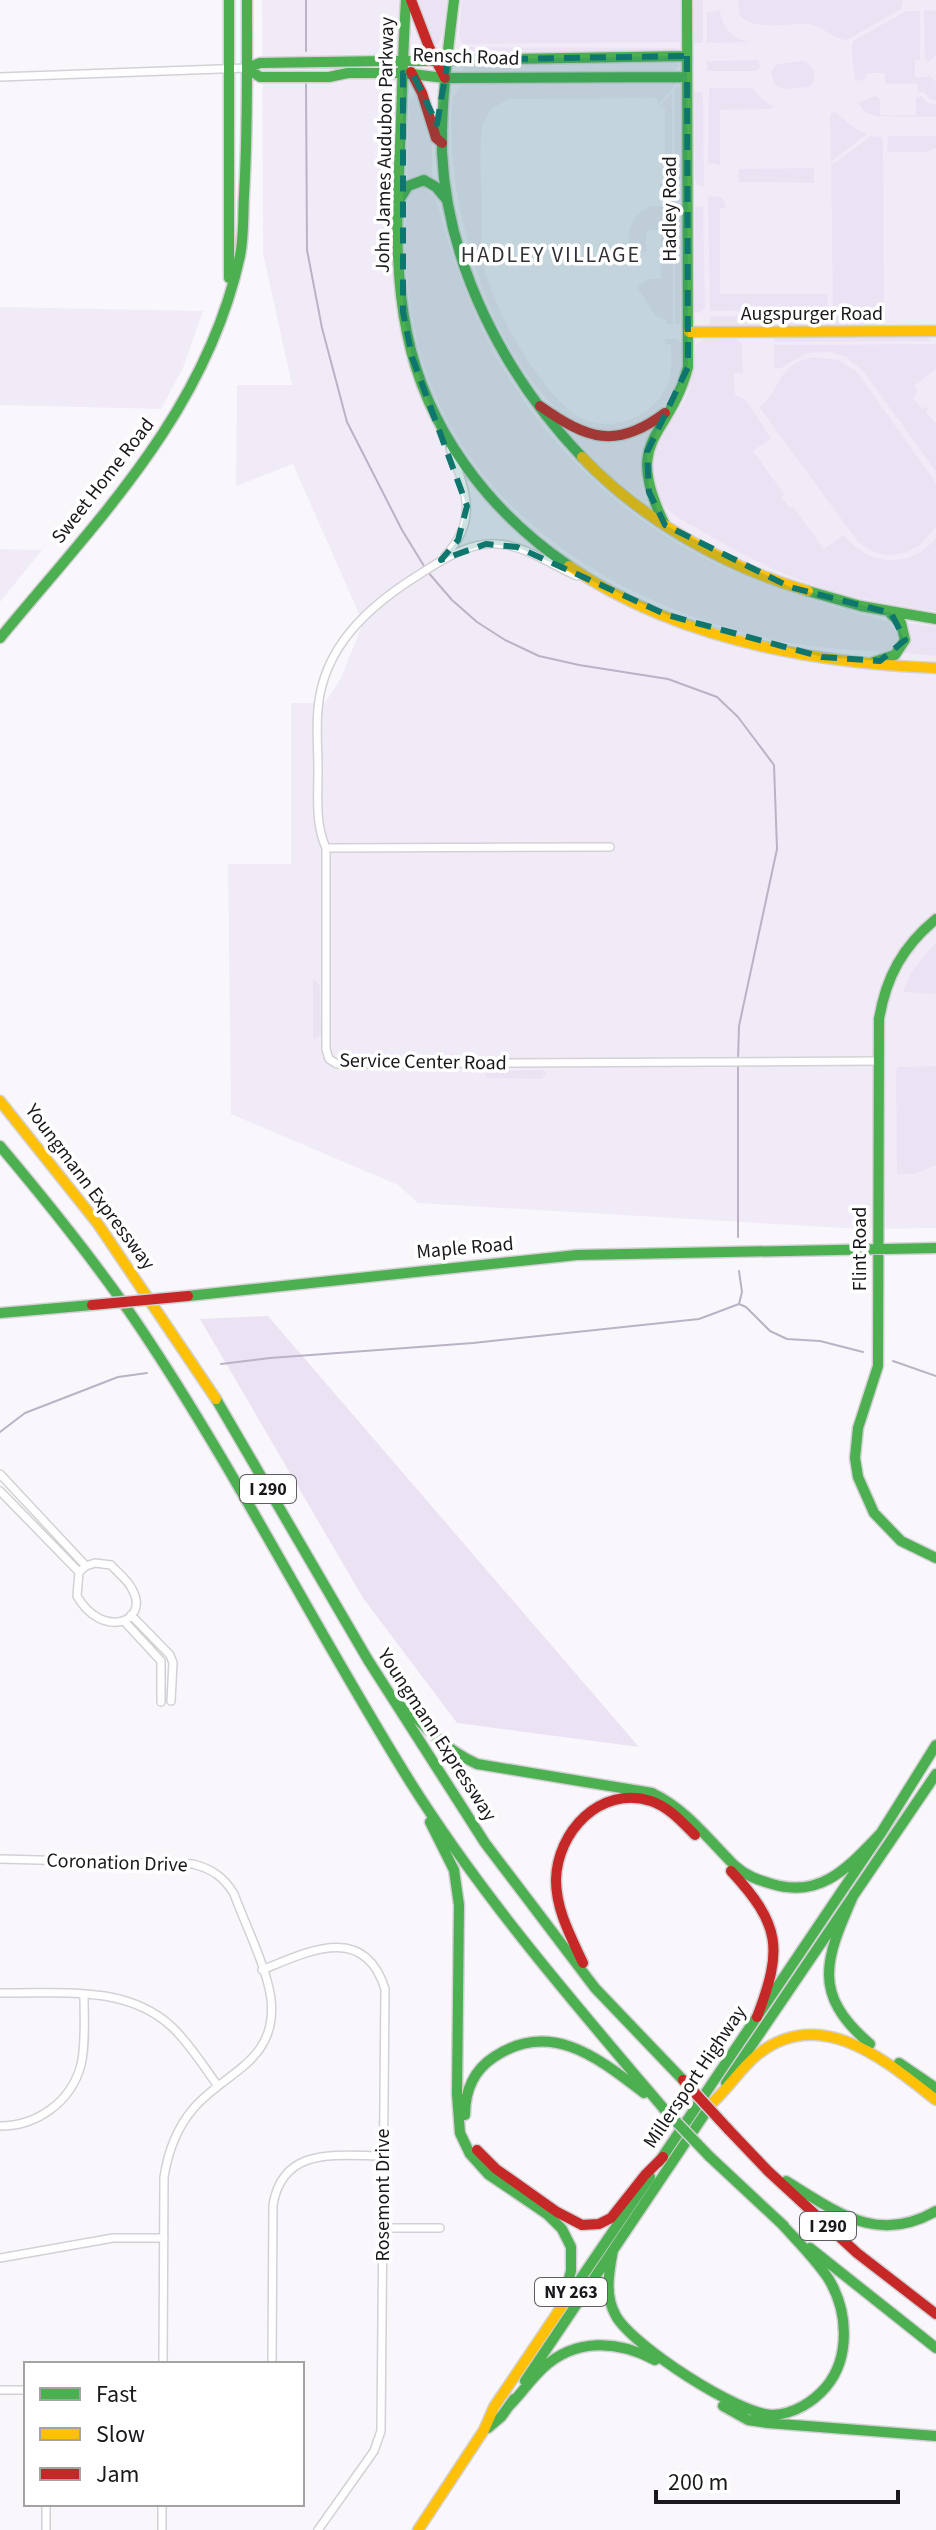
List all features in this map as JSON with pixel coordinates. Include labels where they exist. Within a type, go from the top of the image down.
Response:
[{"type":"main road","name":"Sweet Home Road","points":[[228,288],[229,0]]},
{"type":"main road","name":"Sweet Home Road","points":[[0,638],[145,463],[170,427],[206,359],[240,254],[247,0]]},
{"type":"main road","points":[[408,0],[445,78]]},
{"type":"main road","name":"John James Audubon Parkway","points":[[408,0],[403,60],[408,75],[398,203],[399,274],[406,327],[412,357],[427,399],[447,440],[491,496],[518,525],[555,556],[597,584],[667,615],[732,637],[809,654],[868,663],[933,667]]},
{"type":"main road","points":[[454,0],[445,78],[442,143],[448,201],[459,247],[482,310],[503,355],[531,399],[568,446],[630,503],[728,560],[790,587],[828,599],[936,619]]},
{"type":"main road","name":"Hadley Road","points":[[665,525],[649,492],[645,469],[651,441],[677,398],[689,359],[687,0]]},
{"type":"main road","name":"Rensch Road","points":[[247,68],[260,63],[687,56]]},
{"type":"main road","name":"Rensch Road","points":[[247,68],[260,77],[687,77]]},
{"type":"main road","points":[[408,75],[436,138],[442,143]]},
{"type":"main road","points":[[398,203],[408,186],[424,180],[436,187],[448,201]]},
{"type":"main road","name":"Augspurger Road","points":[[689,332],[936,331]]},
{"type":"main road","points":[[531,399],[572,428],[603,437],[637,431],[667,412]]},
{"type":"main road","points":[[868,663],[895,655],[905,640],[901,623],[891,613]]},
{"type":"main road","name":"Flint Road","points":[[936,919],[909,943],[888,977],[879,1019],[878,1366],[856,1433],[856,1466],[861,1489],[874,1513],[901,1541],[936,1558]]},
{"type":"main road","name":"Youngmann Expressway","points":[[0,1101],[98,1224],[179,1339],[368,1660],[485,1843],[595,1988],[768,2171],[857,2253],[936,2314]]},
{"type":"main road","name":"Youngmann Expressway","points":[[0,1146],[66,1226],[137,1324],[235,1481],[340,1667],[411,1783],[478,1881],[580,2011],[709,2156],[851,2283],[936,2348]]},
{"type":"main road","name":"Maple Road","points":[[0,1313],[577,1255],[936,1248]]},
{"type":"main road","points":[[368,1660],[435,1740],[455,1755],[477,1764],[652,1793],[685,1814],[737,1868],[769,1885],[789,1889],[819,1884],[847,1868],[881,1833]]},
{"type":"main road","name":"Millersport Highway","points":[[418,2530],[484,2430],[494,2407],[881,1833],[936,1745]]},
{"type":"main road","name":"Millersport Highway","points":[[484,2430],[509,2406],[936,1774]]},
{"type":"main road","points":[[411,1783],[454,1870],[457,1886],[457,2094],[462,2140],[489,2175],[547,2214],[559,2224],[568,2238],[573,2254],[573,2271],[562,2304]]},
{"type":"main road","points":[[595,1988],[561,1913],[556,1881],[559,1853],[569,1830],[587,1812],[602,1803],[621,1798],[642,1799],[673,1814],[754,1893],[766,1913],[774,1937],[775,1957],[757,2017]]},
{"type":"main road","points":[[854,1894],[829,1958],[829,1986],[835,2006],[857,2035],[936,2088]]},
{"type":"main road","points":[[711,2104],[731,2087],[759,2053],[797,2035],[817,2033],[835,2035],[853,2042],[936,2100]]},
{"type":"main road","points":[[663,2157],[611,2218],[599,2224],[582,2225],[536,2198],[479,2154],[468,2134],[465,2109],[470,2084],[486,2062],[512,2045],[543,2041],[567,2044],[600,2059],[664,2109]]},
{"type":"main road","points":[[768,2171],[828,2209],[861,2223],[899,2226],[926,2219],[936,2211]]},
{"type":"main road","points":[[613,2250],[607,2279],[608,2301],[616,2321],[631,2335],[735,2405],[763,2415],[782,2413],[797,2409],[819,2396],[835,2374],[844,2345],[833,2285],[780,2222]]},
{"type":"main road","points":[[509,2406],[544,2367],[564,2353],[607,2343],[631,2347],[645,2354],[748,2420],[936,2436]]},
{"type":"street","name":"Rensch Road","points":[[0,77],[247,68]]},
{"type":"street","name":"Service Center Road","points":[[441,560],[458,540],[466,517],[464,487],[447,440]]},
{"type":"street","name":"Service Center Road","points":[[597,584],[529,552],[498,544],[473,547],[441,560],[379,601],[359,618],[335,654],[318,707],[318,799],[326,848],[326,1049],[332,1062],[879,1061]]},
{"type":"street","points":[[326,848],[610,847]]},
{"type":"street","points":[[0,1474],[86,1566]]},
{"type":"street","points":[[0,1491],[79,1572]]},
{"type":"street","points":[[95,1563],[111,1565],[131,1585],[136,1600],[131,1615],[124,1621],[101,1621],[81,1603],[76,1587],[79,1572],[86,1566],[95,1563]]},
{"type":"street","points":[[131,1615],[170,1655],[173,1663],[171,1701]]},
{"type":"street","points":[[124,1621],[161,1661],[161,1702]]},
{"type":"street","name":"Coronation Drive","points":[[0,1859],[193,1864],[203,1867],[222,1878],[234,1894],[262,1970],[271,1999],[266,2035],[242,2070],[218,2086],[193,2109],[171,2148],[164,2177],[163,2362]]},
{"type":"street","name":"Rosemont Drive","points":[[262,1970],[316,1949],[334,1947],[355,1952],[377,1971],[385,1989],[381,2431],[374,2451],[318,2530]]},
{"type":"street","points":[[0,1993],[121,1998],[148,2009],[162,2018],[185,2042],[218,2086]]},
{"type":"street","points":[[0,2126],[19,2125],[43,2115],[70,2089],[83,2051],[84,1995]]},
{"type":"street","points":[[272,2362],[273,2205],[279,2185],[297,2165],[313,2157],[384,2156]]},
{"type":"street","points":[[383,2228],[440,2228]]},
{"type":"street","points":[[0,2258],[113,2238],[164,2238]]},
{"type":"street","points":[[0,2390],[24,2390]]},
{"type":"street","points":[[46,2506],[46,2530]]},
{"type":"street","points":[[162,2506],[162,2530]]},
{"type":"highlighted area","points":[[687,56],[688,367],[647,452],[649,492],[665,525],[790,587],[891,613],[905,640],[880,661],[822,657],[667,615],[517,547],[486,544],[441,560],[458,540],[467,506],[412,357],[403,312],[403,73],[414,76],[437,124],[448,60]]},
{"type":"shaded area","points":[[262,0],[936,0],[936,1228],[861,1229],[418,1203],[398,1185],[231,1114],[228,864],[291,864],[291,703],[325,703],[341,678],[363,623],[293,464],[236,486],[237,385],[292,385],[263,253]]},
{"type":"shaded area","points":[[417,0],[447,0],[442,36],[437,45],[430,43]]},
{"type":"shaded area","points":[[462,0],[680,0],[680,42],[462,44],[459,34]]},
{"type":"shaded area","points":[[694,0],[703,0],[703,43],[694,43]]},
{"type":"shaded area","points":[[738,0],[903,0],[901,9],[847,40],[812,25],[752,23],[739,14]]},
{"type":"shaded area","points":[[720,10],[729,31],[749,42],[707,43],[707,13]]},
{"type":"shaded area","points":[[936,10],[936,55],[929,62],[925,60],[924,11]]},
{"type":"shaded area","points":[[906,11],[920,11],[920,60],[915,61],[915,77],[929,75],[936,82],[936,100],[918,92],[917,84],[885,84],[885,73],[867,73],[864,80],[855,81],[853,41]]},
{"type":"shaded area","points":[[469,47],[678,48],[671,51],[475,52]]},
{"type":"shaded area","points":[[757,60],[761,66],[757,71],[707,71],[707,61]]},
{"type":"shaded area","points":[[674,61],[679,66],[674,72],[462,71],[463,66]]},
{"type":"shaded area","points":[[803,61],[814,72],[809,87],[784,89],[775,85],[771,72],[777,64]]},
{"type":"shaded area","points":[[672,81],[676,84],[658,105],[657,98],[509,99],[491,109],[483,123],[480,157],[483,264],[496,302],[517,343],[555,396],[569,410],[595,423],[623,422],[637,417],[659,398],[669,381],[671,344],[665,344],[665,339],[677,339],[681,343],[681,370],[675,388],[659,410],[629,430],[600,433],[572,421],[546,398],[523,369],[489,305],[472,256],[456,189],[451,143],[453,97],[460,87],[474,82]]},
{"type":"shaded area","points":[[678,85],[681,92],[681,179],[675,186],[674,90]]},
{"type":"shaded area","points":[[709,88],[753,88],[762,99],[774,106],[771,109],[720,110],[720,165],[708,163]]},
{"type":"shaded area","points":[[694,91],[703,93],[704,187],[695,180]]},
{"type":"shaded area","points":[[672,92],[672,186],[659,187],[659,184],[665,183],[665,107],[659,107]]},
{"type":"shaded area","points":[[416,94],[432,136],[432,178],[421,176],[407,181],[409,99]]},
{"type":"shaded area","points":[[875,96],[880,99],[880,115],[916,115],[916,99],[921,96],[929,104],[936,104],[936,117],[876,116],[865,112],[858,103]]},
{"type":"shaded area","points":[[833,111],[867,134],[831,162],[830,115]]},
{"type":"shaded area","points":[[871,136],[881,137],[883,141],[884,315],[833,312],[831,165]]},
{"type":"shaded area","points":[[888,136],[936,136],[936,148],[926,152],[887,152]]},
{"type":"shaded area","points":[[814,168],[814,183],[738,182],[739,169]]},
{"type":"shaded area","points":[[424,187],[435,197],[459,275],[489,344],[541,424],[572,459],[606,492],[684,547],[727,569],[787,592],[888,622],[897,635],[891,649],[881,652],[779,641],[714,624],[651,599],[591,568],[538,530],[491,484],[453,431],[426,371],[410,303],[405,244],[406,211],[413,190]]},
{"type":"shaded area","points":[[708,196],[721,197],[726,204],[725,208],[720,209],[720,294],[828,294],[827,310],[710,311]]},
{"type":"shaded area","points":[[651,206],[672,206],[673,255],[665,255],[665,248],[661,248],[661,230],[646,233],[646,252],[629,252],[631,224],[638,214]]},
{"type":"shaded area","points":[[674,206],[681,206],[680,324],[675,324]]},
{"type":"shaded area","points":[[703,206],[705,309],[700,313],[695,312],[695,207]]},
{"type":"shaded area","points":[[665,257],[673,257],[673,324],[667,324],[666,320],[655,315],[637,287],[649,279],[661,279],[661,264],[665,264]]},
{"type":"shaded area","points":[[0,307],[203,311],[183,368],[161,409],[0,405]]},
{"type":"shaded area","points":[[711,316],[771,316],[770,325],[709,325]]},
{"type":"shaded area","points":[[774,316],[883,320],[876,325],[774,325]]},
{"type":"shaded area","points":[[928,337],[930,341],[774,342],[774,338]]},
{"type":"shaded area","points":[[736,338],[742,344],[743,373],[734,374],[735,395],[746,400],[771,438],[753,451],[784,494],[781,497],[790,508],[793,507],[824,549],[844,535],[865,553],[877,558],[902,559],[926,548],[936,538],[936,611],[893,605],[807,583],[701,531],[661,502],[651,483],[649,462],[657,438],[686,398],[697,343],[704,339]]},
{"type":"shaded area","points":[[936,344],[936,369],[914,386],[918,391],[913,398],[923,409],[928,409],[926,412],[936,423],[936,472],[864,372],[846,357],[830,352],[807,353],[781,368],[774,368],[774,345]]},
{"type":"shaded area","points":[[814,357],[839,360],[857,372],[936,483],[936,527],[920,545],[905,553],[886,555],[858,542],[759,407],[792,365]]},
{"type":"shaded area","points":[[651,430],[641,474],[646,503],[605,471],[570,434],[592,440]]},
{"type":"shaded area","points":[[0,549],[42,550],[0,602]]},
{"type":"shaded area","points":[[907,623],[936,627],[936,656],[903,653],[909,637]]},
{"type":"shaded area","points":[[936,942],[936,994],[903,992],[912,971]]},
{"type":"shaded area","points":[[313,979],[320,985],[321,1035],[313,1041]]},
{"type":"shaded area","points":[[936,1066],[936,1165],[915,1174],[897,1174],[896,1071],[898,1067]]},
{"type":"shaded area","points":[[543,1070],[546,1073],[542,1079],[485,1076],[488,1071]]},
{"type":"shaded area","points":[[268,1316],[639,1747],[457,1723],[363,1598],[200,1319]]},
{"type":"waterway","points":[[306,0],[306,51]]},
{"type":"waterway","points":[[306,84],[307,250],[322,328],[347,422],[402,530],[424,566]]},
{"type":"waterway","points":[[427,571],[452,600],[477,622],[539,656],[668,679],[717,697],[738,717],[774,765],[777,849],[739,1026],[738,1060]]},
{"type":"waterway","points":[[738,1066],[738,1237]]},
{"type":"waterway","points":[[221,1364],[473,1343],[699,1319],[739,1304],[742,1292],[739,1271]]},
{"type":"waterway","points":[[739,1304],[770,1331],[787,1339],[820,1341],[863,1352]]},
{"type":"waterway","points":[[893,1361],[936,1376]]},
{"type":"waterway","points":[[0,1432],[25,1413],[118,1377],[147,1373]]},
{"type":"traffic: fast","points":[[229,0],[229,278]]},
{"type":"traffic: fast","points":[[0,638],[144,461],[202,365],[224,312],[240,256],[243,233],[247,0]]},
{"type":"traffic: fast","points":[[406,0],[398,239],[403,310],[416,368],[445,434],[487,493],[512,520],[569,566]]},
{"type":"traffic: fast","points":[[454,0],[444,95],[442,152],[446,195],[455,236],[468,277],[505,355],[528,391],[582,457]]},
{"type":"traffic: fast","points":[[664,523],[647,472],[653,440],[680,391],[688,367],[687,0]]},
{"type":"traffic: fast","points":[[247,68],[260,63],[687,56]]},
{"type":"traffic: fast","points":[[247,68],[260,77],[329,77],[348,73],[403,73],[445,78],[687,77]]},
{"type":"traffic: fast","points":[[400,199],[408,186],[424,180],[436,187],[447,200]]},
{"type":"traffic: fast","points":[[808,591],[861,606],[936,619]]},
{"type":"traffic: fast","points":[[874,662],[895,655],[905,640],[901,623],[891,614]]},
{"type":"traffic: fast","points":[[936,919],[914,940],[898,963],[886,989],[879,1019],[878,1366],[858,1428],[855,1458],[858,1477],[874,1513],[901,1541],[936,1558]]},
{"type":"traffic: fast","points":[[0,1146],[105,1277],[137,1323],[208,1435],[374,1723],[438,1824],[530,1949],[664,2109]]},
{"type":"traffic: fast","points":[[188,1296],[577,1255],[936,1248]]},
{"type":"traffic: fast","points":[[0,1313],[92,1305]]},
{"type":"traffic: fast","points":[[216,1399],[368,1660],[485,1843],[595,1988],[683,2080]]},
{"type":"traffic: fast","points":[[402,1701],[436,1737],[477,1764],[652,1793],[686,1816],[739,1869],[772,1884],[806,1887],[820,1883],[846,1868],[881,1833]]},
{"type":"traffic: fast","points":[[659,2162],[881,1833],[936,1745]]},
{"type":"traffic: fast","points":[[726,2083],[936,1774]]},
{"type":"traffic: fast","points":[[430,1822],[454,1870],[459,1905],[457,2094],[460,2133],[470,2154],[488,2174],[547,2214],[562,2229],[571,2247],[571,2271],[562,2304]]},
{"type":"traffic: fast","points":[[854,1894],[836,1937],[829,1974],[831,1991],[838,2008],[870,2044]]},
{"type":"traffic: fast","points":[[465,2115],[469,2090],[481,2068],[515,2046],[535,2042],[554,2042],[591,2056],[644,2093]]},
{"type":"traffic: fast","points":[[899,2063],[936,2088]]},
{"type":"traffic: fast","points":[[525,2381],[712,2103]]},
{"type":"traffic: fast","points":[[664,2109],[709,2156]]},
{"type":"traffic: fast","points":[[709,2156],[784,2226]]},
{"type":"traffic: fast","points":[[577,2284],[650,2177]]},
{"type":"traffic: fast","points":[[786,2181],[840,2213],[876,2225],[915,2221],[936,2211]]},
{"type":"traffic: fast","points":[[613,2250],[608,2283],[610,2300],[616,2316],[626,2329],[664,2361],[713,2392],[757,2412],[781,2414],[802,2406],[826,2387],[840,2362],[844,2333],[840,2304],[828,2278],[780,2222]]},
{"type":"traffic: fast","points":[[810,2248],[936,2348]]},
{"type":"traffic: fast","points":[[509,2406],[543,2368],[569,2351],[597,2345],[612,2346],[655,2360]]},
{"type":"traffic: fast","points":[[488,2428],[514,2399]]},
{"type":"traffic: fast","points":[[723,2406],[748,2420],[768,2423],[936,2436]]},
{"type":"traffic: slow","points":[[689,332],[936,331]]},
{"type":"traffic: slow","points":[[582,457],[631,501],[686,539],[746,569],[808,591]]},
{"type":"traffic: slow","points":[[569,566],[610,591],[698,629],[792,653],[936,668]]},
{"type":"traffic: slow","points":[[0,1101],[98,1224],[216,1399]]},
{"type":"traffic: slow","points":[[711,2104],[757,2055],[781,2041],[804,2035],[828,2036],[851,2043],[895,2069],[936,2100]]},
{"type":"traffic: slow","points":[[418,2530],[484,2430],[494,2407],[577,2284]]},
{"type":"traffic: jam","points":[[411,0],[445,78]]},
{"type":"traffic: jam","points":[[411,72],[422,93],[436,138],[442,143]]},
{"type":"traffic: jam","points":[[540,406],[572,426],[602,436],[631,432],[665,413]]},
{"type":"traffic: jam","points":[[92,1305],[188,1296]]},
{"type":"traffic: jam","points":[[583,1963],[565,1923],[556,1880],[564,1845],[585,1816],[615,1800],[632,1798],[651,1801],[675,1815],[695,1835]]},
{"type":"traffic: jam","points":[[731,1871],[760,1907],[772,1939],[771,1973],[757,2017]]},
{"type":"traffic: jam","points":[[683,2080],[728,2129]]},
{"type":"traffic: jam","points":[[728,2129],[768,2171],[857,2253],[936,2314]]},
{"type":"traffic: jam","points":[[477,2150],[496,2169],[557,2212],[582,2225],[599,2224],[611,2218],[663,2157]]},
{"type":"district","name":"HADLEY VILLAGE","points":[[551,255]]}]
